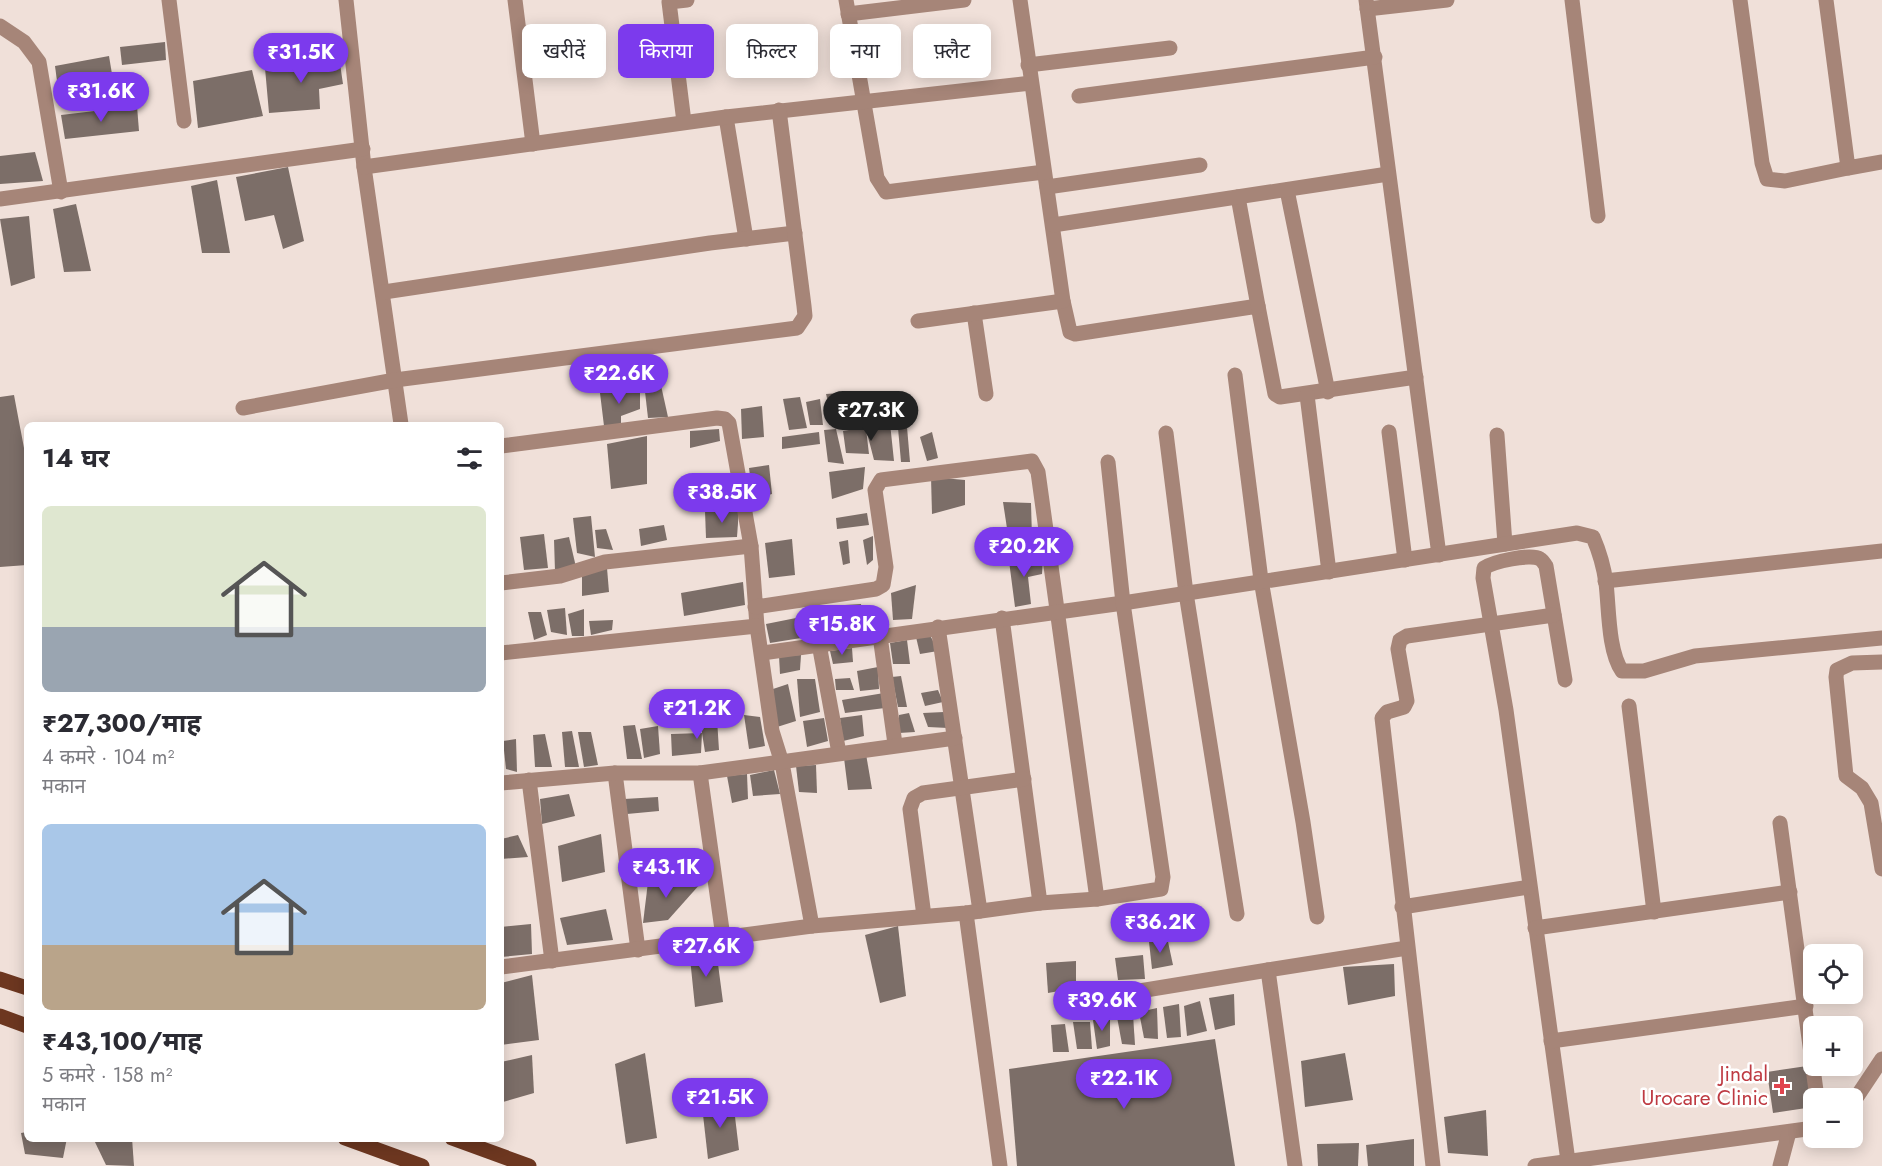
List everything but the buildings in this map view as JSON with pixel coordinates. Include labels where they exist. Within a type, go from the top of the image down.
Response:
[{"type":"main road","points":[[0,979],[24,987]]},
{"type":"main road","points":[[0,1017],[24,1025]]},
{"type":"main road","points":[[356,1142],[422,1166]]},
{"type":"main road","points":[[473,1142],[488,1145],[529,1166]]},
{"type":"street","points":[[169,0],[184,121]]},
{"type":"street","points":[[346,0],[364,167],[384,292],[401,422]]},
{"type":"street","points":[[515,0],[533,144]]},
{"type":"street","points":[[684,122],[668,1],[687,0]]},
{"type":"street","points":[[964,0],[847,7],[877,178],[886,192],[1200,165]]},
{"type":"street","points":[[1020,0],[1067,327],[1076,334],[1258,306]]},
{"type":"street","points":[[1439,555],[1367,4],[1447,0]]},
{"type":"street","points":[[1572,0],[1598,216]]},
{"type":"street","points":[[1740,0],[1762,163],[1767,179],[1785,181],[1882,162]]},
{"type":"street","points":[[1826,0],[1848,168]]},
{"type":"street","points":[[0,26],[24,42],[39,62],[61,192]]},
{"type":"street","points":[[1028,65],[1170,48]]},
{"type":"street","points":[[1079,96],[1375,57]]},
{"type":"street","points":[[364,167],[779,110],[1031,83]]},
{"type":"street","points":[[243,408],[395,380],[797,328],[805,316],[779,110]]},
{"type":"street","points":[[726,117],[746,239]]},
{"type":"street","points":[[0,199],[363,149]]},
{"type":"street","points":[[1053,225],[1388,174]]},
{"type":"street","points":[[1287,190],[1328,392]]},
{"type":"street","points":[[1238,197],[1275,394],[1280,397],[1307,395],[1416,377]]},
{"type":"street","points":[[384,292],[795,233]]},
{"type":"street","points":[[918,321],[1063,302]]},
{"type":"street","points":[[974,313],[986,394]]},
{"type":"street","points":[[1235,375],[1261,580],[1317,917]]},
{"type":"street","points":[[1307,395],[1329,572]]},
{"type":"street","points":[[504,446],[725,419],[731,430],[751,546],[757,626],[772,731],[782,763],[812,926]]},
{"type":"street","points":[[1389,432],[1404,560]]},
{"type":"street","points":[[1166,433],[1186,593],[1237,914]]},
{"type":"street","points":[[1497,435],[1505,544]]},
{"type":"street","points":[[755,607],[876,589],[883,585],[886,567],[875,490],[881,480],[1032,461],[1038,472],[1055,610],[1097,899]]},
{"type":"street","points":[[504,967],[812,926],[973,912],[1157,891],[1164,884],[1123,603],[1108,462]]},
{"type":"street","points":[[762,653],[1055,610],[1123,603],[1261,580],[1587,533],[1593,537],[1597,546],[1605,581],[1617,665],[1622,671],[1644,671],[1695,656],[1882,638]]},
{"type":"street","points":[[504,583],[560,576],[605,562],[751,546]]},
{"type":"street","points":[[1605,581],[1882,551]]},
{"type":"street","points":[[1565,680],[1546,566],[1541,559],[1533,556],[1492,563],[1484,568],[1483,578],[1506,710],[1568,1161]]},
{"type":"street","points":[[1433,1166],[1382,718],[1387,712],[1404,707],[1407,701],[1398,649],[1400,640],[1407,636],[1554,615]]},
{"type":"street","points":[[1002,618],[1040,903]]},
{"type":"street","points":[[504,653],[757,626]]},
{"type":"street","points":[[938,627],[963,788],[973,912],[1000,1166]]},
{"type":"street","points":[[880,636],[895,744]]},
{"type":"street","points":[[819,645],[839,753]]},
{"type":"street","points":[[1882,662],[1844,665],[1837,670],[1836,677],[1846,776],[1850,782],[1862,788],[1871,803],[1882,869]]},
{"type":"street","points":[[1629,706],[1654,912]]},
{"type":"street","points":[[504,783],[615,773],[700,772],[782,763],[895,744],[955,738]]},
{"type":"street","points":[[700,772],[723,937]]},
{"type":"street","points":[[615,773],[638,950]]},
{"type":"street","points":[[924,916],[910,809],[914,798],[923,792],[1024,779]]},
{"type":"street","points":[[529,780],[552,961]]},
{"type":"street","points":[[1780,823],[1817,1088]]},
{"type":"street","points":[[1402,906],[1529,887]]},
{"type":"street","points":[[1536,928],[1790,892]]},
{"type":"street","points":[[1072,1002],[1407,948]]},
{"type":"street","points":[[1268,970],[1295,1166]]},
{"type":"street","points":[[1551,1041],[1806,1006]]},
{"type":"street","points":[[1863,1088],[1882,1059]]},
{"type":"street","points":[[1536,1166],[1803,1130]]},
{"type":"street","points":[[1780,1166],[1789,1132]]},
{"type":"place","name":"Jindal Urocare Clinic","points":[[1782,1086]]}]
